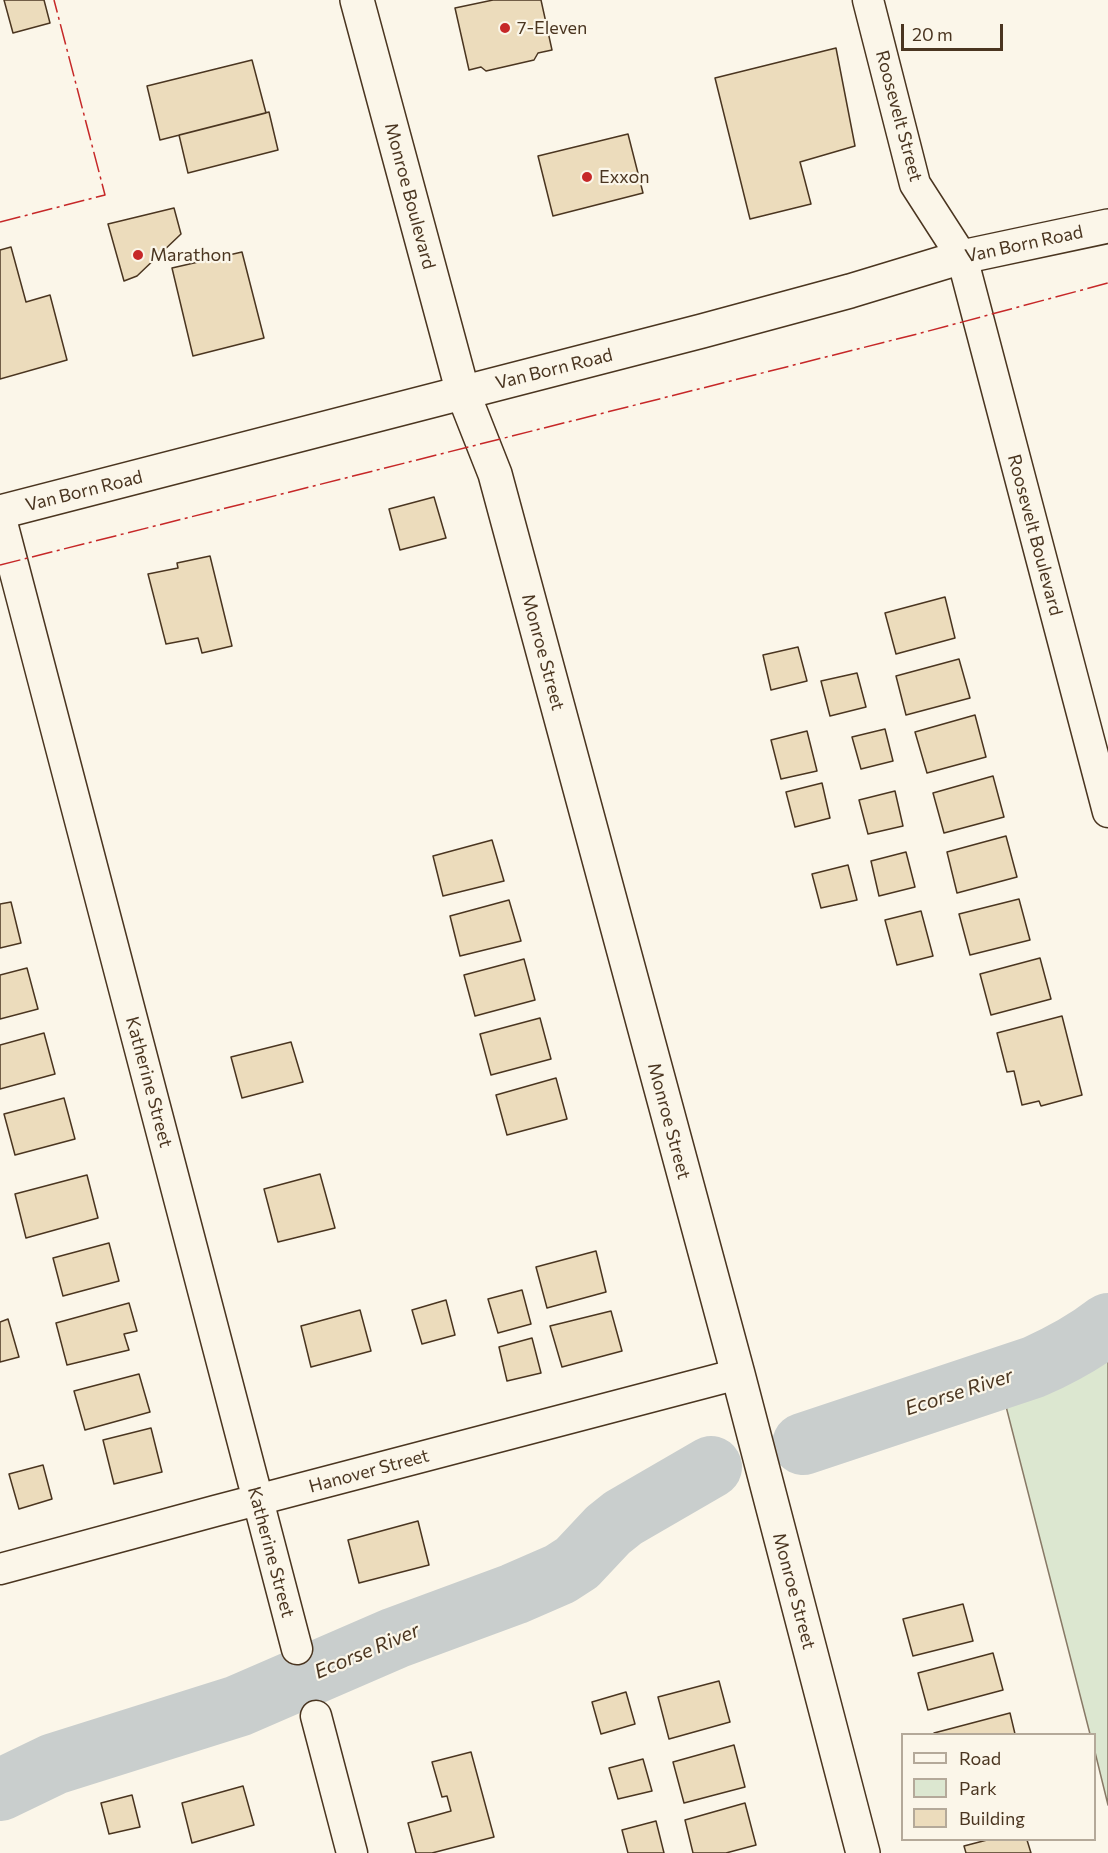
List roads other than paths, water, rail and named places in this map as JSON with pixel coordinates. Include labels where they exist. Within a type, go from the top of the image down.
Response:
[{"type":"street","name":"Monroe Boulevard","points":[[357,0],[464,393]]},
{"type":"street","name":"Roosevelt Street","points":[[868,0],[915,184],[962,257]]},
{"type":"street","name":"Van Born Road","points":[[0,514],[736,322],[962,257],[1108,226]]},
{"type":"street","name":"Roosevelt Boulevard","points":[[962,257],[1108,812]]},
{"type":"street","name":"Monroe Street","points":[[464,393],[495,474],[738,1374],[863,1853]]},
{"type":"street","name":"Katherine Street","points":[[0,514],[297,1649]]},
{"type":"street","name":"Hanover Street","points":[[0,1569],[738,1374]]},
{"type":"street","points":[[316,1716],[352,1853]]},
{"type":"waterway","name":"Ecorse River","points":[[803,1444],[1034,1367],[1073,1348],[1108,1324]]},
{"type":"waterway","name":"Ecorse River","points":[[0,1790],[54,1764],[238,1706],[395,1638],[514,1594],[560,1574],[577,1563],[608,1530],[623,1518],[711,1467]]},
{"type":"place","name":"7-Eleven","points":[[505,28]]},
{"type":"place","name":"Exxon","points":[[587,177]]},
{"type":"place","name":"Marathon","points":[[138,255]]}]
